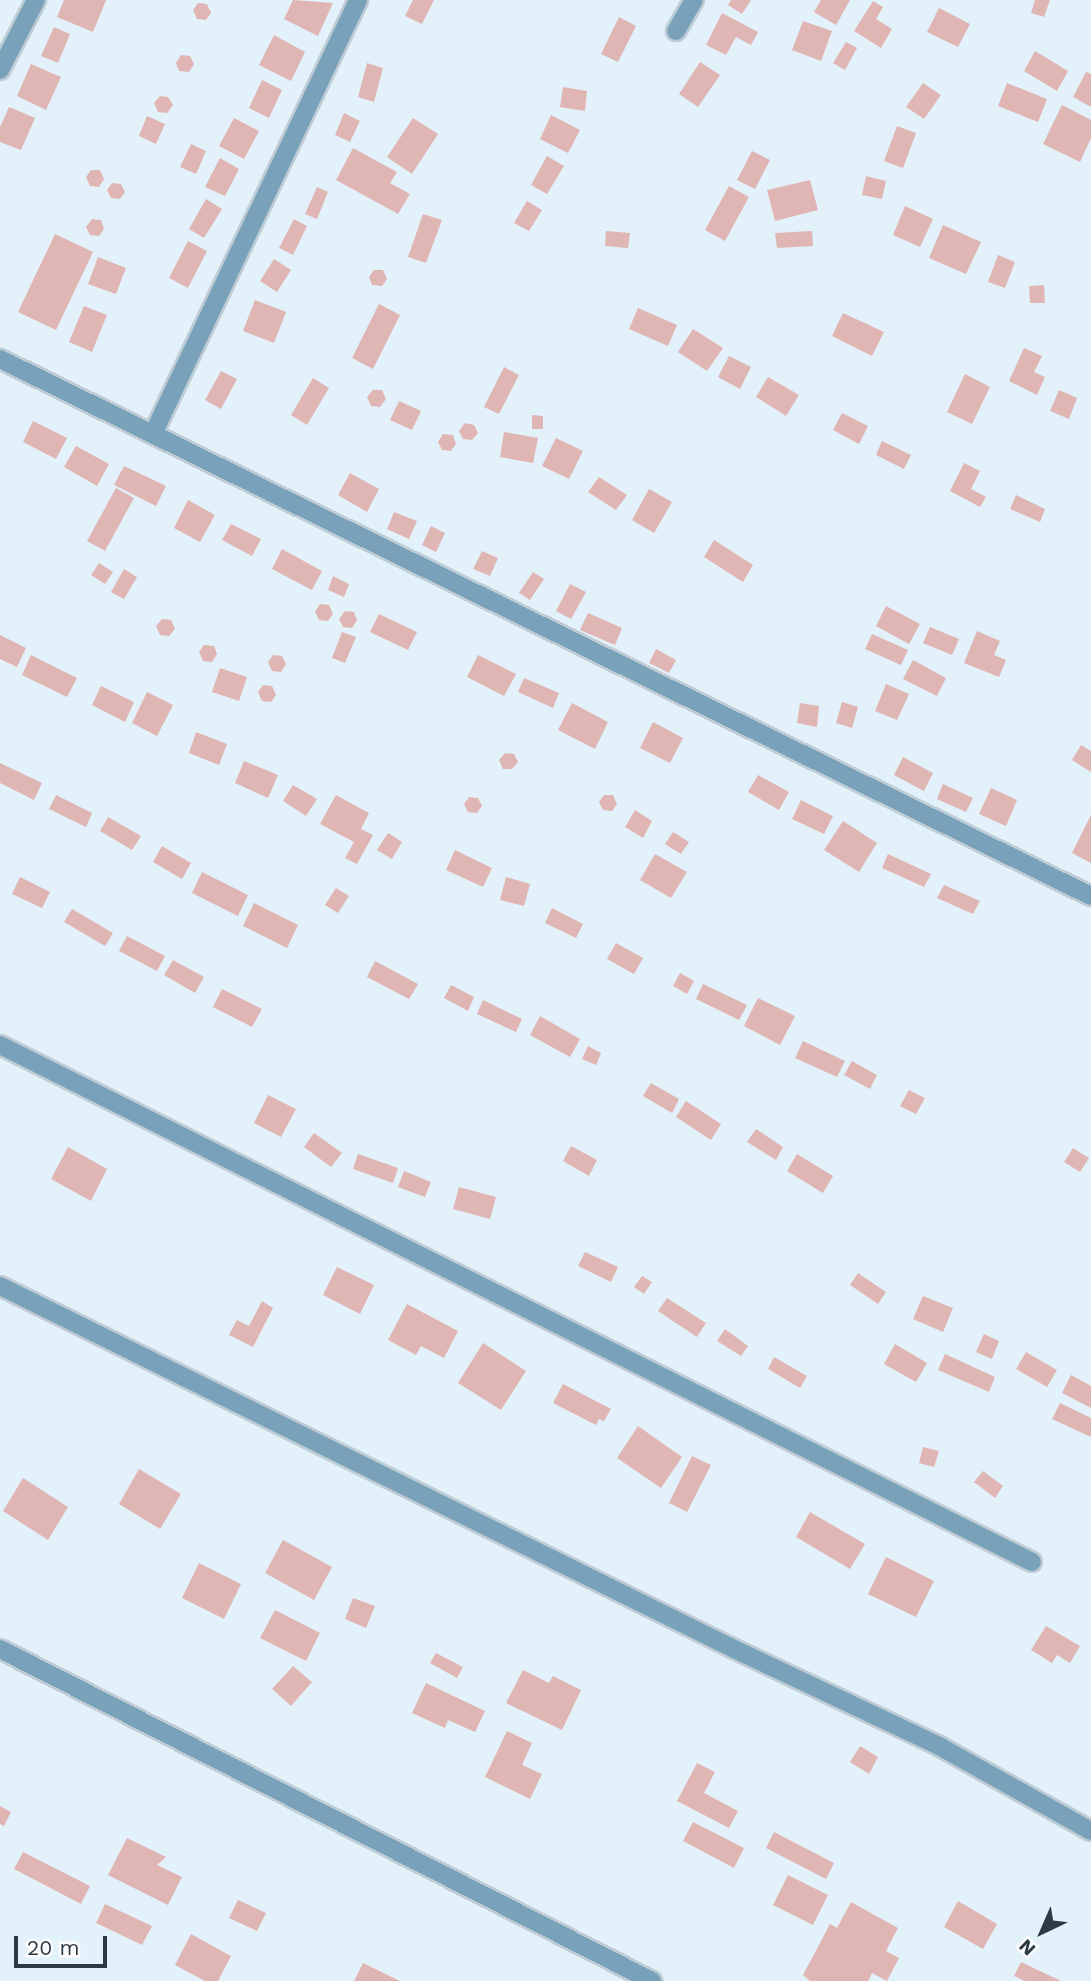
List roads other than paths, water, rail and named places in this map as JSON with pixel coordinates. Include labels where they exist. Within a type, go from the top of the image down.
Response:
[{"type":"street","points":[[0,70],[36,0]]},
{"type":"street","points":[[153,434],[358,0]]},
{"type":"street","points":[[676,31],[694,0]]},
{"type":"street","points":[[0,359],[1091,896]]},
{"type":"street","points":[[0,1045],[1032,1562]]},
{"type":"street","points":[[0,1286],[734,1649],[939,1746],[1091,1831]]},
{"type":"street","points":[[0,1649],[652,1981]]}]
